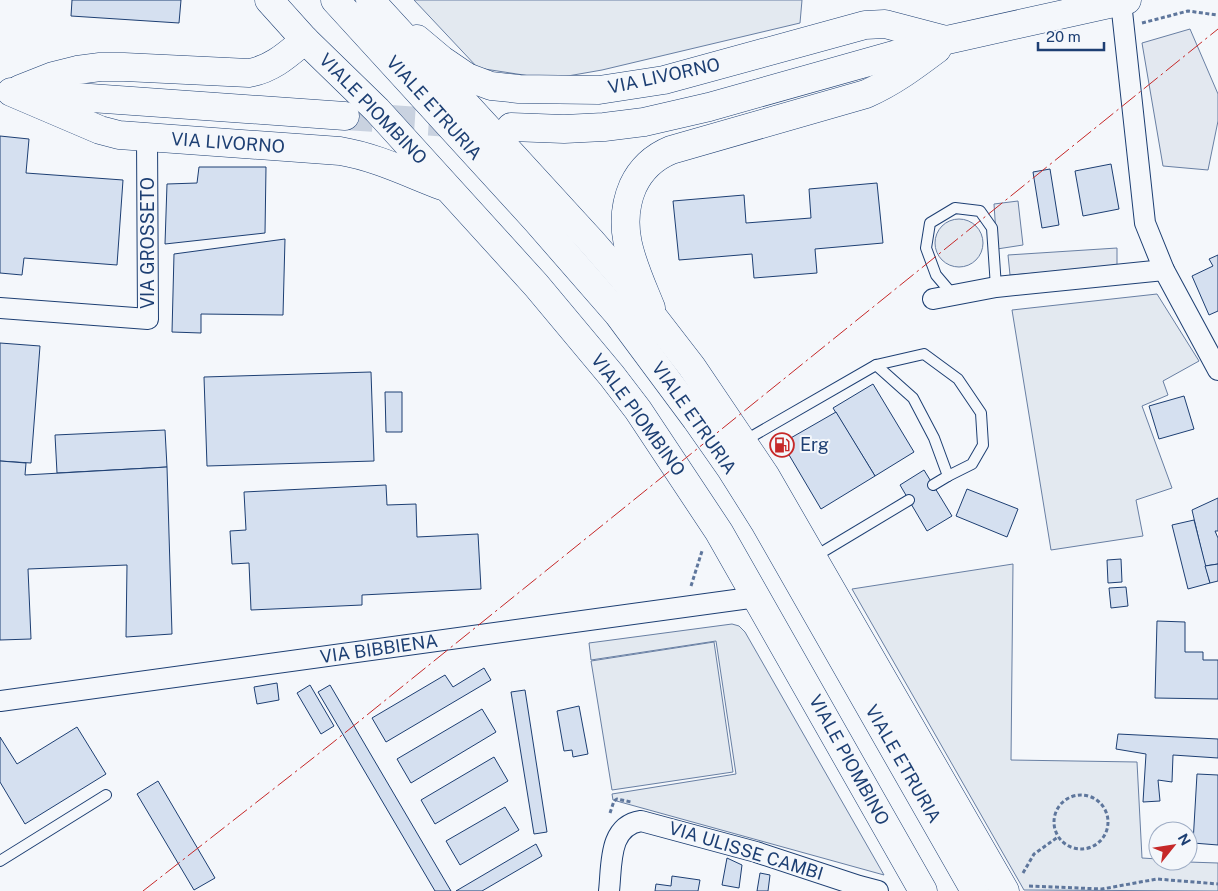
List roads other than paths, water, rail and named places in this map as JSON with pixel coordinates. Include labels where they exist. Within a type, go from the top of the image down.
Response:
[{"type":"street","name":"VIALE PIOMBINO","points":[[269,0],[304,40],[377,110],[448,188],[561,313],[617,383],[658,439],[719,532],[923,891]]},
{"type":"street","name":"VIALE ETRURIA","points":[[335,0],[536,220],[618,314],[696,419],[731,469],[765,523],[975,891]]},
{"type":"street","name":"VIALE ETRURIA","points":[[372,0],[584,234],[656,319],[692,367],[744,441],[1007,887]]},
{"type":"street","name":"VIA LIVORNO","points":[[372,0],[442,60],[467,77],[491,86],[519,89],[599,90],[664,80],[871,24],[886,24],[948,40]]},
{"type":"street","points":[[1124,10],[1145,223],[1164,270],[1218,370]]},
{"type":"street","name":"VIA LIVORNO","points":[[511,127],[564,129],[644,122],[709,107],[948,40],[1124,10]]},
{"type":"street","points":[[6,92],[53,76],[100,67],[124,66],[249,73],[262,70],[274,64],[304,40]]},
{"type":"street","name":"VIA LIVORNO","points":[[656,319],[632,261],[624,223],[625,209],[629,196],[641,173],[652,160],[671,150],[866,94],[888,84],[914,67],[948,40]]},
{"type":"street","name":"VIA LIVORNO","points":[[6,92],[345,116]]},
{"type":"street","name":"VIA LIVORNO","points":[[6,92],[100,130],[119,135],[340,151],[381,161],[448,188]]},
{"type":"street","name":"VIA GROSSETO","points":[[0,308],[148,319],[147,138]]},
{"type":"street","points":[[933,299],[996,287],[1164,270]]},
{"type":"street","name":"VIA BIBBIENA","points":[[0,701],[757,597]]},
{"type":"street","name":"VIA ULISSE CAMBI","points":[[609,891],[616,838],[624,828],[634,822],[641,821],[756,852],[878,891]]},
{"type":"lane","points":[[953,295],[936,275],[926,248],[930,223],[955,208],[980,211],[992,228],[996,287]]},
{"type":"lane","points":[[744,441],[876,365],[924,354],[958,379],[981,413],[983,445],[972,464],[933,485]]},
{"type":"lane","points":[[876,365],[913,398],[934,438],[948,476]]},
{"type":"lane","points":[[814,557],[909,500]]},
{"type":"lane","points":[[0,861],[106,795]]},
{"type":"tunnel","points":[[345,116],[465,124]]},
{"type":"place","name":"Erg","points":[[782,445]]}]
